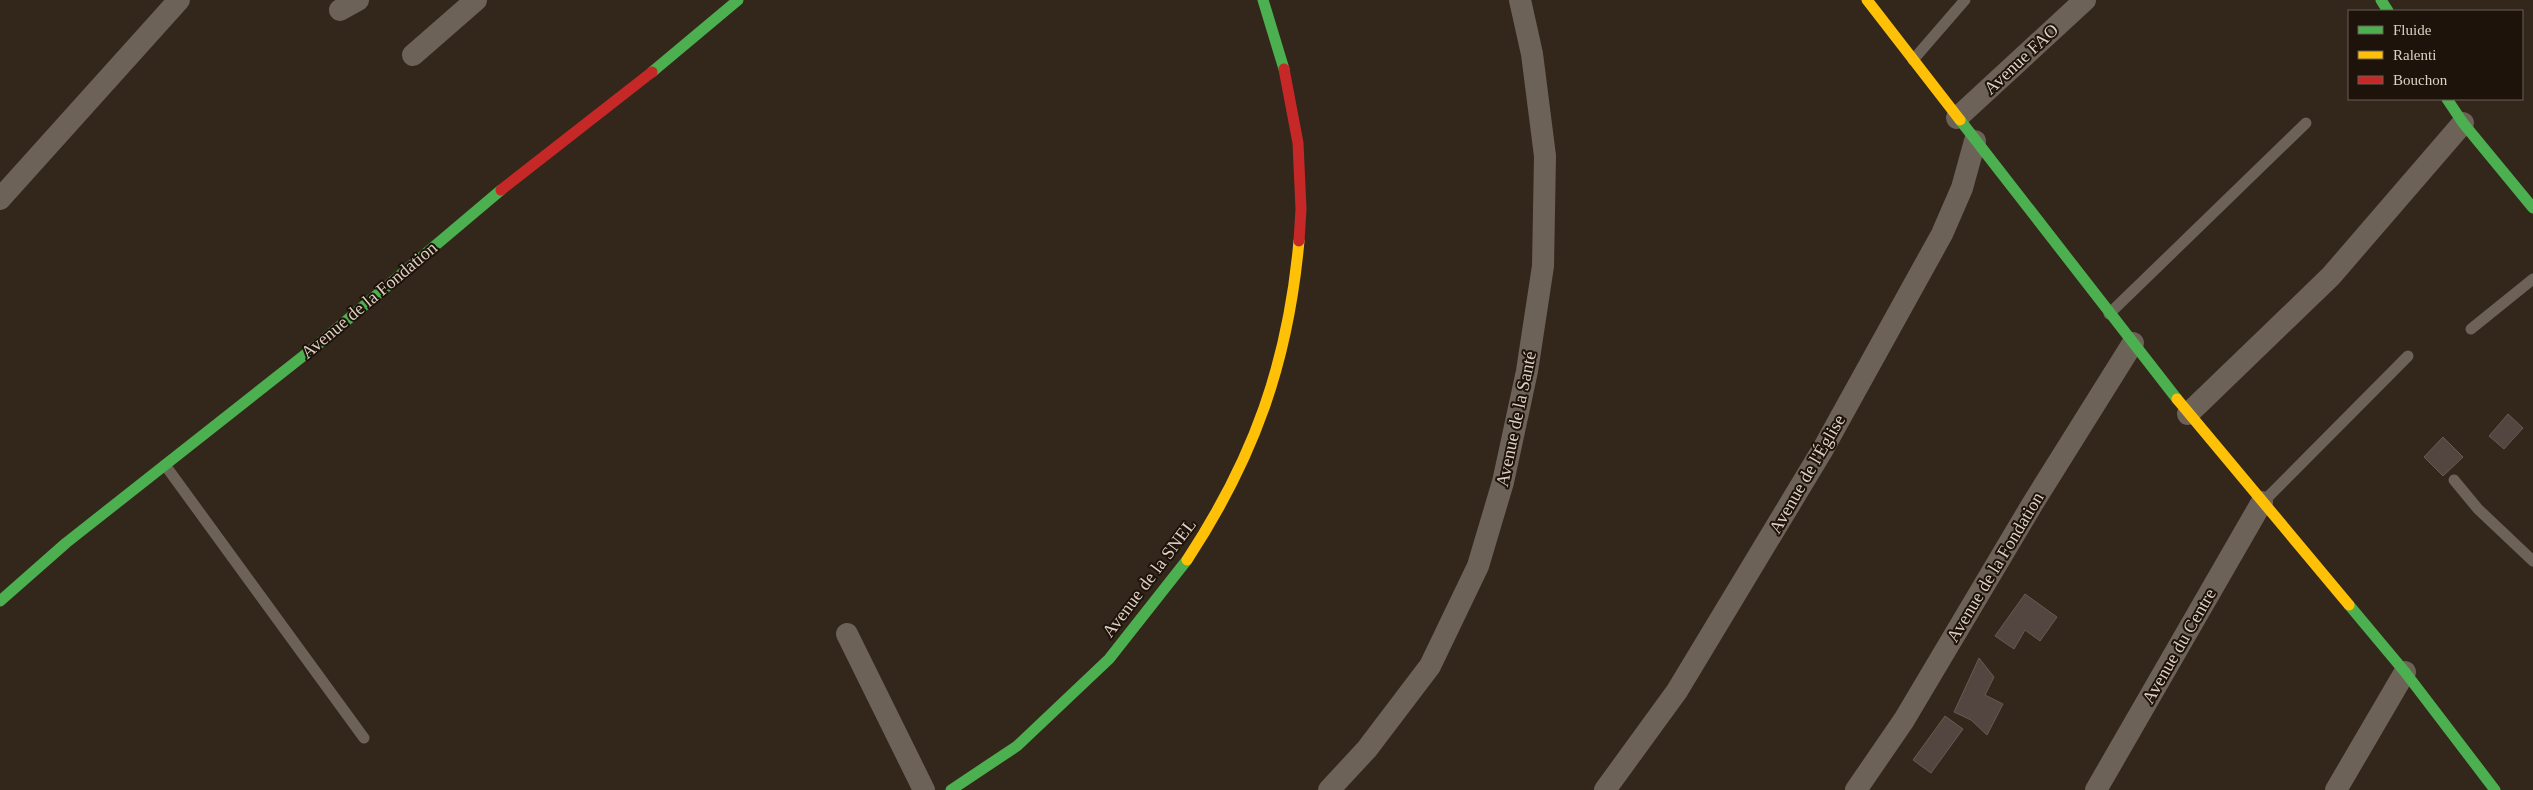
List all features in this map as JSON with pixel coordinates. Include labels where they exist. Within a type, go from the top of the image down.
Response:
[{"type":"main road","name":"Avenue de la Fondation","points":[[0,601],[66,543],[321,342],[484,204],[626,93],[738,0]]},
{"type":"main road","name":"Avenue de la SNEL","points":[[951,790],[1017,746],[1109,659],[1181,570],[1211,524],[1245,458],[1269,399],[1288,324],[1299,243],[1301,208],[1298,143],[1283,62],[1263,0]]},
{"type":"main road","points":[[1867,0],[2188,414],[2405,672],[2495,790]]},
{"type":"main road","points":[[2447,100],[2463,123],[2533,208]]},
{"type":"street","points":[[0,199],[179,0]]},
{"type":"street","points":[[413,55],[476,0]]},
{"type":"street","name":"Avenue de la Santé","points":[[1329,790],[1367,749],[1430,666],[1478,566],[1504,482],[1527,371],[1543,266],[1545,156],[1532,54],[1520,0]]},
{"type":"street","name":"Avenue FAO","points":[[1958,118],[2085,0]]},
{"type":"street","points":[[2188,414],[2331,276],[2463,123]]},
{"type":"street","name":"Avenue de l'Église","points":[[1605,790],[1677,691],[1823,449],[1942,234],[1962,188],[1975,141]]},
{"type":"street","name":"Avenue de la Fondation","points":[[1856,790],[1904,720],[2033,503],[2132,343]]},
{"type":"street","name":"Avenue du Centre","points":[[2096,790],[2262,502]]},
{"type":"street","points":[[848,634],[924,790]]},
{"type":"street","points":[[2336,790],[2405,672]]},
{"type":"lane","points":[[1914,60],[1965,0]]},
{"type":"lane","points":[[2109,314],[2306,123]]},
{"type":"lane","points":[[2472,329],[2533,279]]},
{"type":"lane","points":[[2262,502],[2408,356]]},
{"type":"lane","points":[[165,465],[364,738]]},
{"type":"lane","points":[[2454,480],[2478,510],[2533,561]]},
{"type":"building","points":[[2508,414],[2523,428],[2504,449],[2489,436]]},
{"type":"building","points":[[2443,437],[2463,457],[2443,476],[2424,457]]},
{"type":"building","points":[[2025,594],[2057,617],[2040,641],[2025,630],[2014,649],[1995,636]]},
{"type":"building","points":[[1979,658],[1994,677],[1985,695],[2003,704],[1987,735],[1971,720],[1954,712]]},
{"type":"building","points":[[1945,716],[1963,729],[1931,773],[1913,760]]},
{"type":"traffic: fast","points":[[652,72],[738,0]]},
{"type":"traffic: fast","points":[[1263,0],[1284,69]]},
{"type":"traffic: fast","points":[[2381,0],[2387,10]]},
{"type":"traffic: fast","points":[[2448,100],[2463,123],[2533,208]]},
{"type":"traffic: fast","points":[[1960,120],[2177,399]]},
{"type":"traffic: fast","points":[[0,601],[66,543],[321,342],[501,190]]},
{"type":"traffic: fast","points":[[951,790],[1017,746],[1109,659],[1187,560]]},
{"type":"traffic: fast","points":[[2349,605],[2405,672],[2495,790]]},
{"type":"traffic: slow","points":[[1867,0],[1960,120]]},
{"type":"traffic: slow","points":[[1187,560],[1211,522],[1231,484],[1264,408],[1286,328],[1294,286],[1299,241]]},
{"type":"traffic: slow","points":[[2177,399],[2349,605]]},
{"type":"traffic: jam","points":[[1284,69],[1298,143],[1301,209],[1299,241]]},
{"type":"traffic: jam","points":[[501,190],[652,72]]}]
